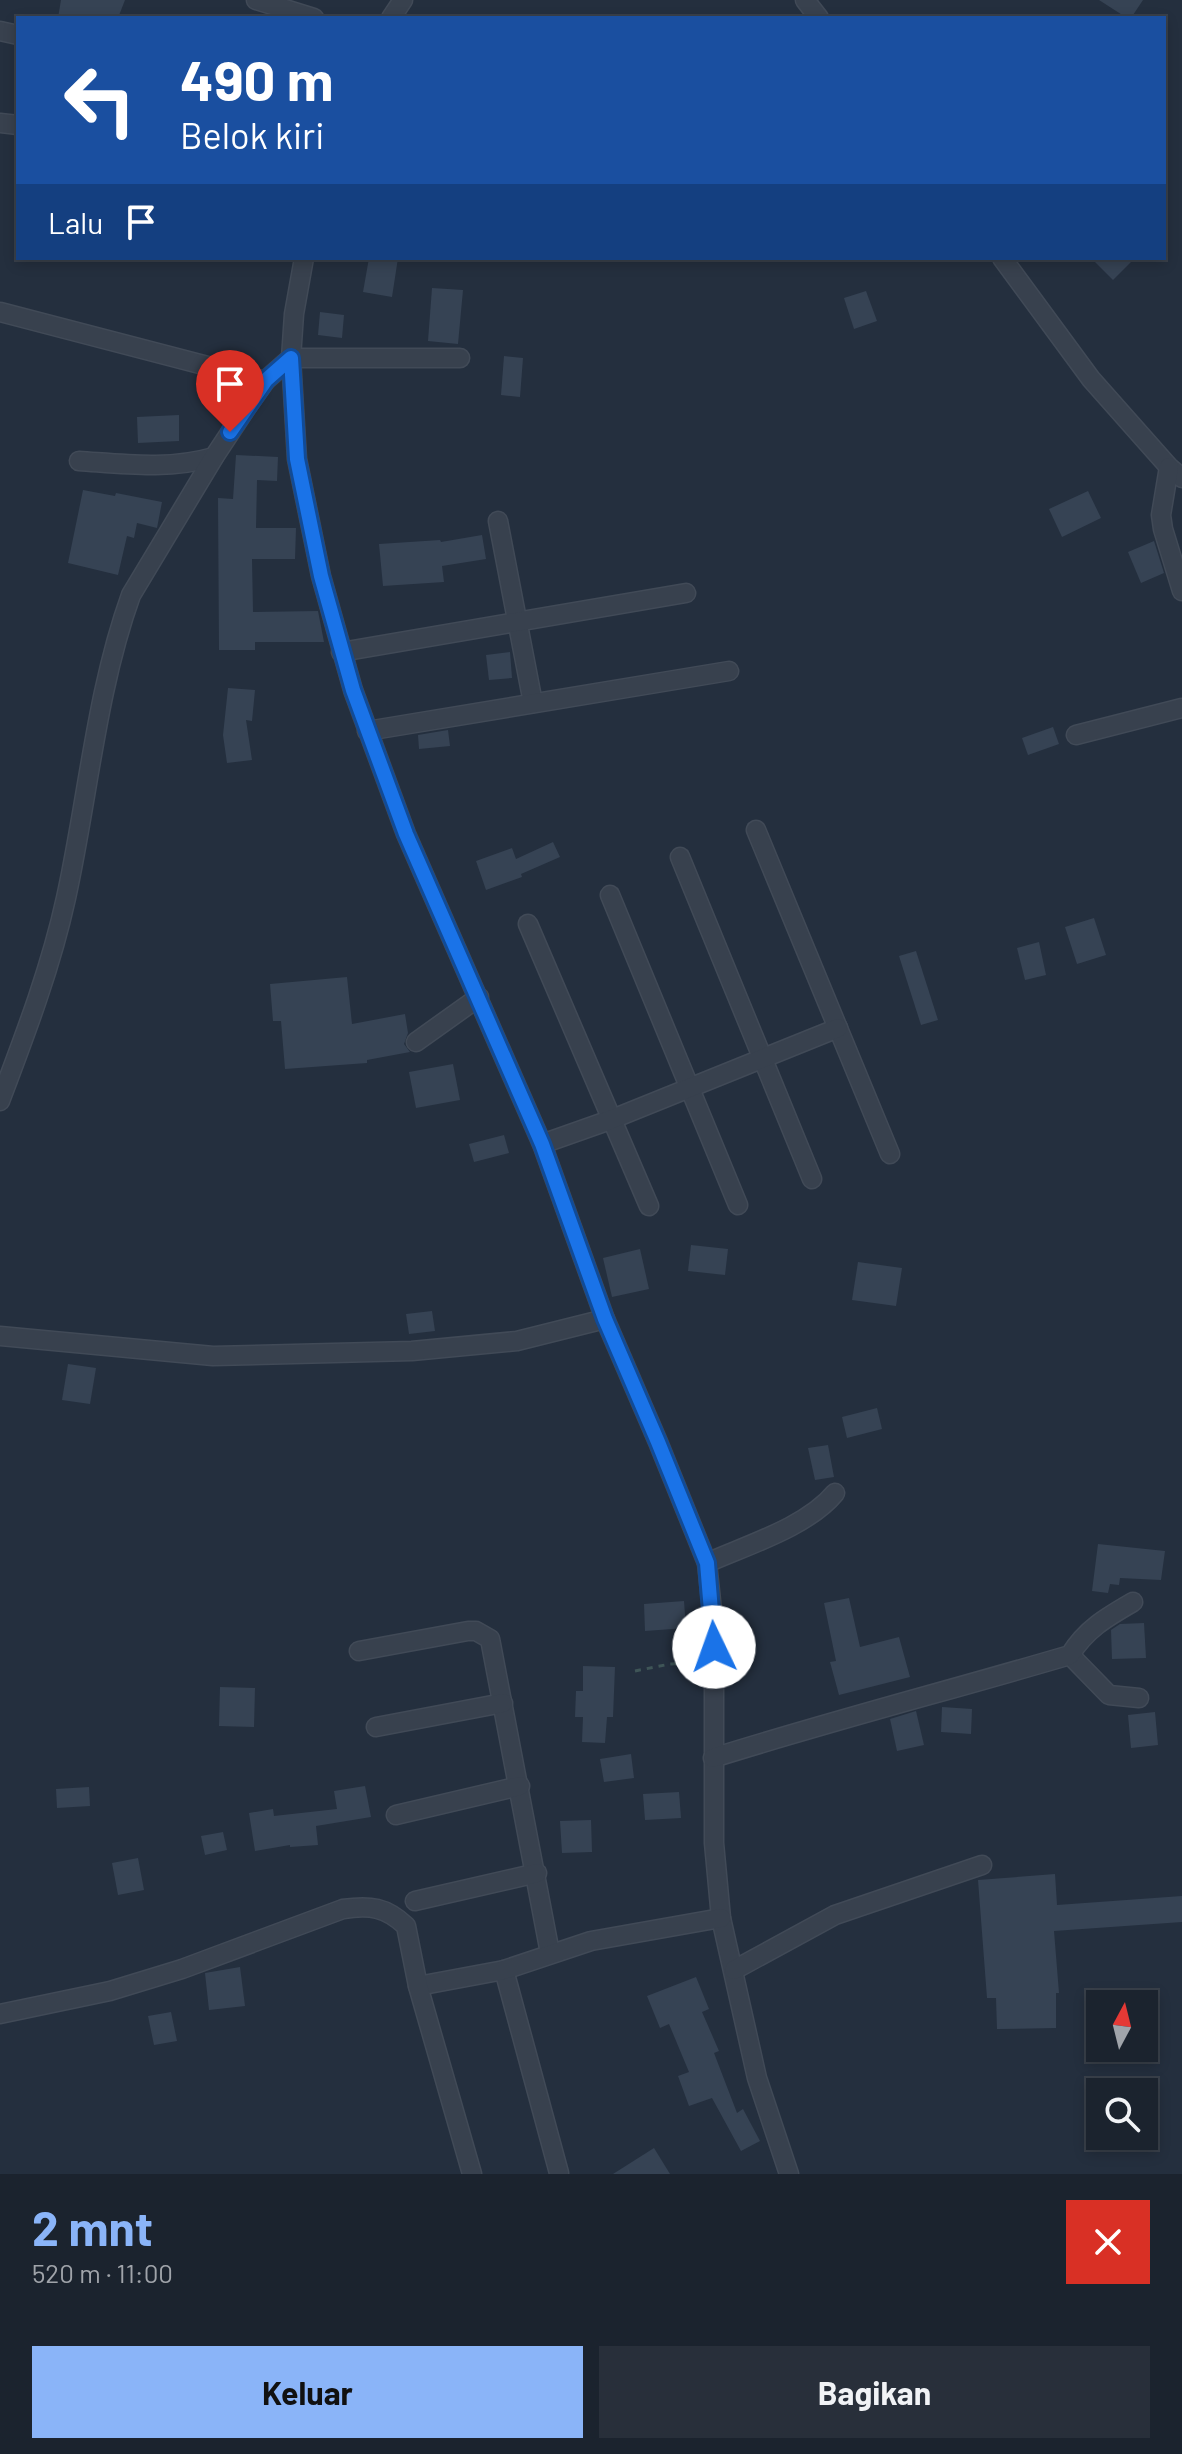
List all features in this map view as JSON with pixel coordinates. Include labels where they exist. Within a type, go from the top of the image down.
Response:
[{"type":"street","points":[[256,0],[308,16]]},
{"type":"street","points":[[805,0],[817,16]]},
{"type":"street","points":[[304,260],[294,314],[291,358],[297,459],[321,576],[341,652],[406,834],[542,1144],[605,1319],[707,1563],[714,1629],[714,1843],[721,1918],[757,2078],[785,2172]]},
{"type":"street","points":[[1003,260],[1091,379],[1175,472],[1161,515],[1182,591]]},
{"type":"street","points":[[0,312],[265,381]]},
{"type":"street","points":[[2,1090],[35,1003],[65,902],[111,662],[122,620],[131,595],[214,457],[265,381],[291,358],[460,358]]},
{"type":"street","points":[[79,461],[154,465],[181,464],[214,457]]},
{"type":"street","points":[[498,521],[533,703]]},
{"type":"street","points":[[341,652],[686,593]]},
{"type":"street","points":[[367,731],[729,671]]},
{"type":"street","points":[[1076,735],[1182,708]]},
{"type":"street","points":[[756,830],[890,1154]]},
{"type":"street","points":[[680,857],[812,1179]]},
{"type":"street","points":[[610,895],[738,1205]]},
{"type":"street","points":[[528,924],[649,1206]]},
{"type":"street","points":[[416,1042],[479,997]]},
{"type":"street","points":[[542,1144],[610,1120],[838,1028]]},
{"type":"street","points":[[0,1336],[213,1356],[412,1351],[517,1341],[605,1319]]},
{"type":"street","points":[[707,1563],[804,1519],[825,1505],[835,1493]]},
{"type":"street","points":[[713,1758],[839,1718],[1070,1655],[1096,1623],[1133,1602]]},
{"type":"street","points":[[359,1651],[468,1631],[481,1633],[490,1639],[550,1953]]},
{"type":"street","points":[[1070,1655],[1109,1695],[1139,1698]]},
{"type":"street","points":[[376,1727],[503,1703]]},
{"type":"street","points":[[396,1815],[520,1786]]},
{"type":"street","points":[[734,1970],[835,1915],[982,1865]]},
{"type":"street","points":[[415,1901],[537,1873]]},
{"type":"street","points":[[0,2014],[110,1991],[182,1969],[343,1909],[365,1906],[382,1908],[406,1926],[418,1986],[472,2174]]},
{"type":"street","points":[[418,1986],[504,1970],[591,1941],[721,1918]]},
{"type":"street","points":[[504,1970],[559,2173]]},
{"type":"path","points":[[635,1671],[670,1664],[714,1664]]},
{"type":"building","points":[[61,0],[125,0],[119,16],[58,16]]},
{"type":"building","points":[[1099,0],[1143,0],[1132,16],[1124,16]]},
{"type":"building","points":[[369,260],[398,260],[392,297],[363,292]]},
{"type":"building","points":[[1093,260],[1133,260],[1113,280]]},
{"type":"building","points":[[432,288],[463,290],[458,344],[428,341]]},
{"type":"building","points":[[866,291],[877,321],[854,329],[844,298]]},
{"type":"building","points":[[320,312],[344,315],[342,338],[318,335]]},
{"type":"building","points":[[504,356],[523,358],[520,397],[501,395]]},
{"type":"building","points":[[179,415],[179,441],[138,443],[137,417]]},
{"type":"building","points":[[236,455],[278,457],[277,481],[257,480],[256,528],[296,528],[295,559],[252,559],[253,612],[318,611],[324,642],[255,642],[255,650],[219,650],[218,498],[233,499]]},
{"type":"building","points":[[83,490],[162,502],[157,528],[137,523],[134,538],[127,536],[118,575],[68,563]]},
{"type":"building","points":[[1088,491],[1101,518],[1062,537],[1049,509]]},
{"type":"building","points":[[482,535],[486,559],[442,566],[444,582],[383,586],[379,544],[441,542]]},
{"type":"building","points":[[1154,541],[1164,573],[1141,583],[1128,552]]},
{"type":"building","points":[[510,652],[512,678],[489,680],[486,655]]},
{"type":"building","points":[[228,688],[255,690],[252,721],[246,720],[252,760],[227,763],[223,735]]},
{"type":"building","points":[[1053,727],[1059,744],[1028,755],[1022,738]]},
{"type":"building","points":[[448,730],[450,746],[419,749],[418,735]]},
{"type":"building","points":[[553,842],[560,857],[521,874],[522,877],[486,890],[476,861],[512,848],[516,859]]},
{"type":"building","points":[[1094,918],[1106,955],[1077,964],[1065,927]]},
{"type":"building","points":[[1039,942],[1046,975],[1025,980],[1017,948]]},
{"type":"building","points":[[916,951],[938,1020],[921,1025],[899,956]]},
{"type":"building","points":[[347,977],[352,1024],[405,1014],[408,1033],[404,1044],[410,1052],[367,1060],[367,1063],[285,1069],[281,1021],[273,1021],[270,984]]},
{"type":"building","points":[[453,1064],[460,1100],[416,1108],[409,1072]]},
{"type":"building","points":[[504,1135],[509,1153],[474,1162],[469,1144]]},
{"type":"building","points":[[691,1245],[728,1249],[725,1275],[688,1271]]},
{"type":"building","points":[[640,1249],[649,1289],[612,1297],[603,1258]]},
{"type":"building","points":[[858,1262],[902,1268],[896,1306],[852,1300]]},
{"type":"building","points":[[432,1311],[435,1331],[409,1334],[406,1314]]},
{"type":"building","points":[[68,1364],[96,1368],[90,1404],[62,1400]]},
{"type":"building","points":[[877,1408],[882,1429],[847,1438],[842,1417]]},
{"type":"building","points":[[828,1445],[834,1477],[815,1480],[808,1448]]},
{"type":"building","points":[[1098,1544],[1165,1551],[1161,1580],[1120,1578],[1119,1585],[1110,1584],[1108,1593],[1092,1591]]},
{"type":"building","points":[[849,1598],[860,1647],[899,1637],[910,1677],[839,1695],[830,1662],[836,1661],[824,1603]]},
{"type":"building","points":[[684,1601],[686,1628],[645,1631],[644,1604]]},
{"type":"building","points":[[1144,1623],[1146,1658],[1112,1659],[1111,1630],[1120,1624]]},
{"type":"building","points":[[583,1666],[615,1667],[613,1717],[607,1717],[605,1743],[582,1742],[583,1717],[575,1717],[576,1691],[583,1691]]},
{"type":"building","points":[[220,1687],[255,1688],[254,1727],[219,1726]]},
{"type":"building","points":[[942,1707],[972,1709],[971,1734],[941,1732]]},
{"type":"building","points":[[916,1711],[924,1745],[897,1751],[890,1719]]},
{"type":"building","points":[[1155,1712],[1158,1745],[1131,1748],[1128,1715]]},
{"type":"building","points":[[631,1754],[634,1778],[604,1782],[600,1759]]},
{"type":"building","points":[[365,1786],[371,1817],[316,1826],[318,1845],[290,1845],[255,1851],[249,1813],[273,1809],[274,1816],[337,1809],[334,1791]]},
{"type":"building","points":[[89,1787],[90,1806],[57,1808],[56,1789]]},
{"type":"building","points":[[679,1792],[681,1818],[645,1820],[643,1794]]},
{"type":"building","points":[[591,1820],[592,1852],[562,1853],[560,1821]]},
{"type":"building","points":[[223,1832],[227,1850],[205,1855],[201,1836]]},
{"type":"building","points":[[138,1858],[144,1890],[118,1895],[112,1863]]},
{"type":"building","points":[[1055,1874],[1057,1905],[1182,1896],[1182,1922],[1054,1931],[1059,1993],[1056,1993],[1056,2028],[997,2029],[996,1998],[987,1998],[978,1880]]},
{"type":"building","points":[[240,1967],[245,2006],[209,2010],[205,1973]]},
{"type":"building","points":[[696,1977],[709,2009],[702,2012],[719,2051],[714,2053],[737,2113],[743,2109],[760,2141],[741,2151],[712,2098],[689,2106],[678,2076],[689,2072],[669,2024],[660,2028],[647,1996]]},
{"type":"building","points":[[171,2012],[177,2041],[154,2045],[148,2016]]},
{"type":"building","points":[[654,2148],[670,2174],[613,2174]]},
{"type":"route","points":[[230,432],[266,380],[291,358],[297,459],[321,576],[353,690],[406,834],[542,1144],[605,1319],[707,1563],[714,1647]]}]
